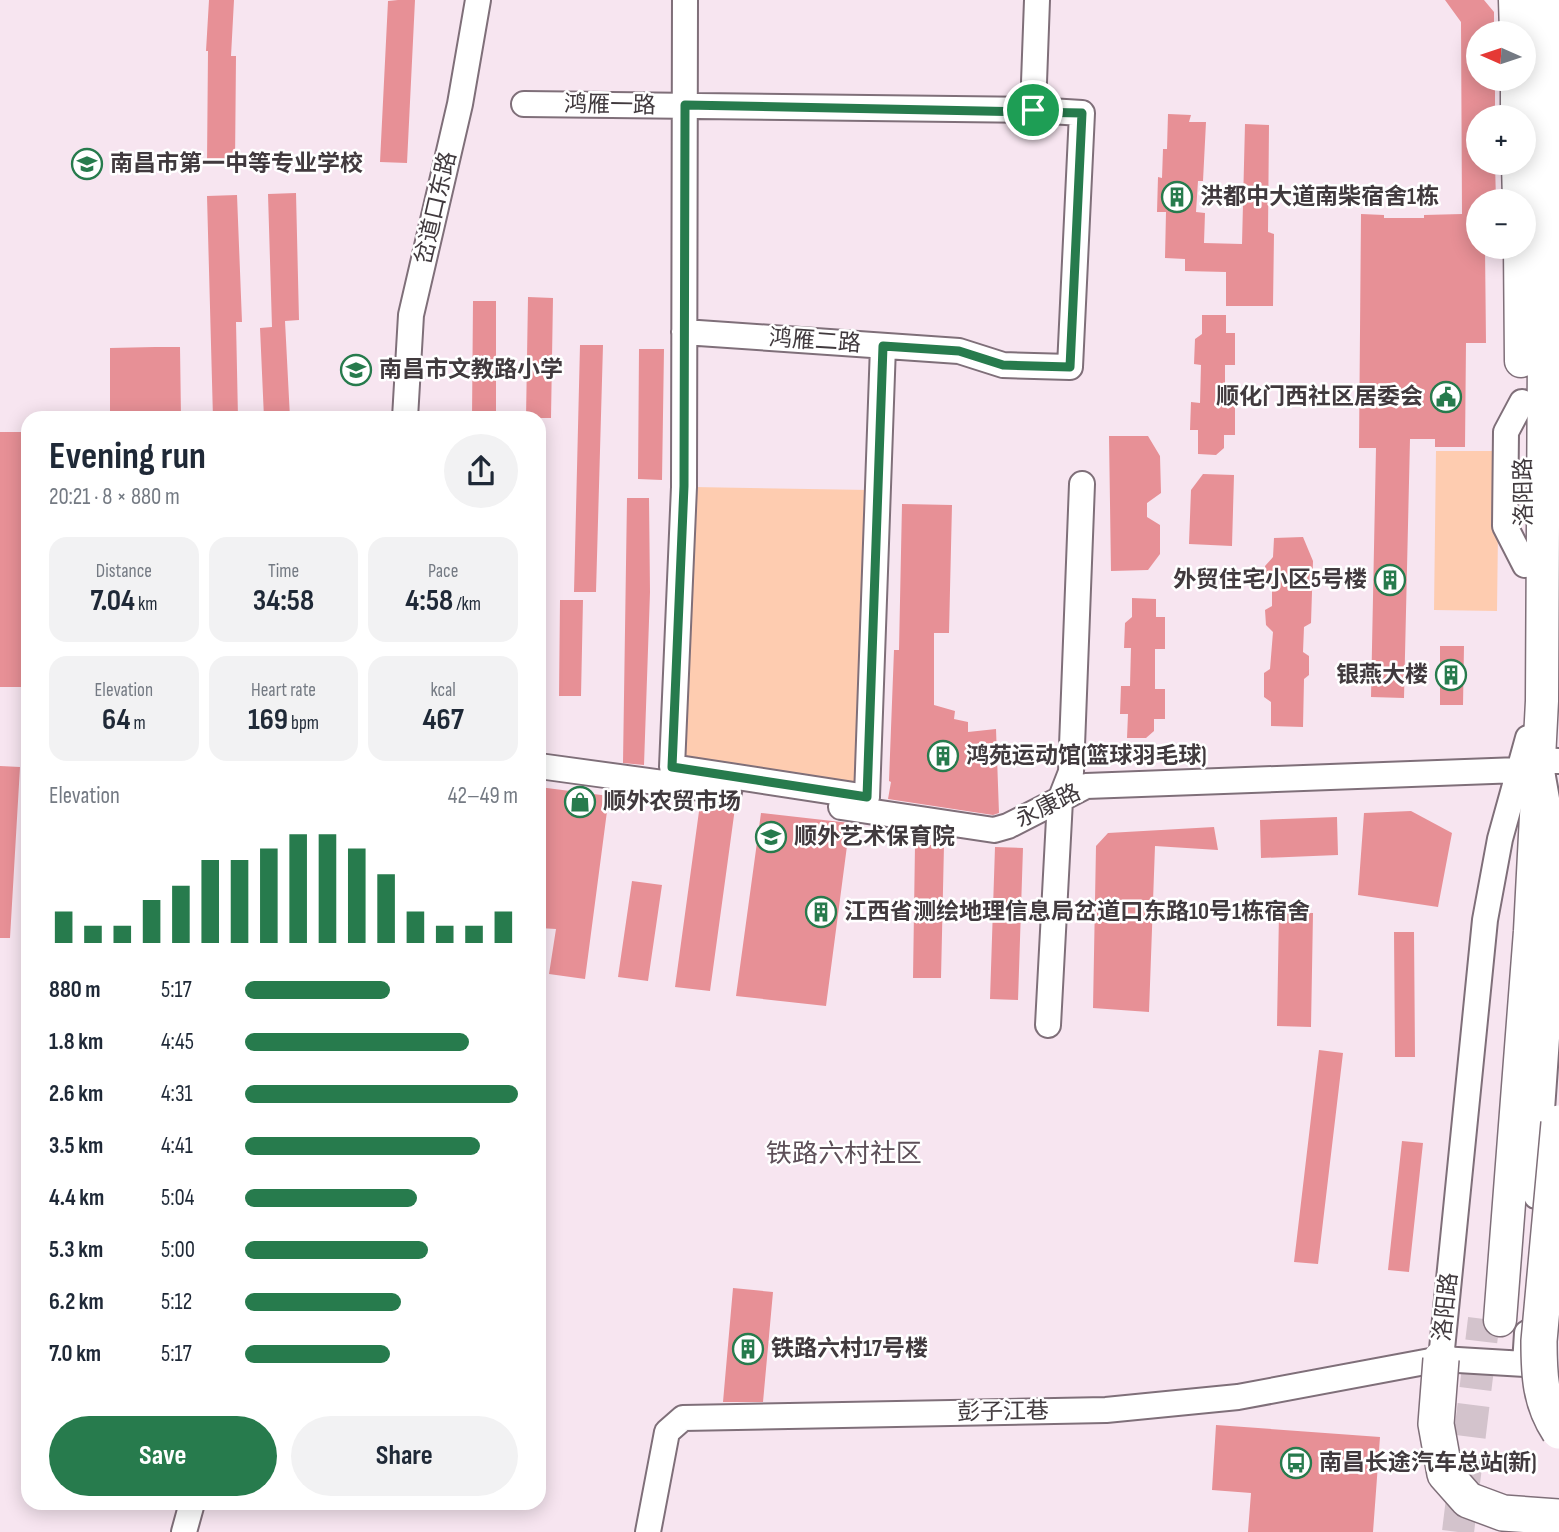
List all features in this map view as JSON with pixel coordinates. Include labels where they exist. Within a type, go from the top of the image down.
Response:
[{"type":"highway","points":[[1559,1123],[1539,1341],[1539,1376],[1547,1413],[1559,1431]]},
{"type":"highway","points":[[1441,1359],[1436,1424],[1446,1474],[1468,1500],[1503,1513],[1559,1517]]},
{"type":"main road","points":[[1515,0],[1516,21]]},
{"type":"main road","name":"洛阳路","points":[[1492,1319],[1530,931],[1536,757],[1542,701],[1546,0]]},
{"type":"main road","name":"洛阳路","points":[[1520,259],[1525,565],[1536,757]]},
{"type":"street","name":"岔道口东路","points":[[405,411],[411,315],[460,104],[478,0]]},
{"type":"street","points":[[685,0],[684,486],[672,767],[867,797],[883,346]]},
{"type":"street","points":[[1033,110],[1037,0]]},
{"type":"street","name":"鸿雁一路","points":[[524,104],[1033,110],[1082,113],[1070,367]]},
{"type":"street","name":"鸿雁二路","points":[[684,332],[959,351],[1003,365],[1070,367]]},
{"type":"street","points":[[1048,1025],[1060,800],[1071,772],[1082,484]]},
{"type":"street","name":"永康路","points":[[546,767],[995,830],[1009,826],[1086,786],[1536,757]]},
{"type":"street","name":"洛阳路","points":[[1536,757],[1559,866],[1525,1364],[1441,1359],[1485,920],[1500,838],[1536,757]]},
{"type":"street","points":[[1525,1364],[1559,1355]]},
{"type":"street","name":"彭子江巷","points":[[648,1532],[667,1432],[683,1418],[1106,1410],[1238,1397],[1441,1359]]},
{"type":"street","points":[[184,1532],[190,1510]]},
{"type":"shaded area","points":[[1436,451],[1499,451],[1497,611],[1434,610]]},
{"type":"shaded area","points":[[693,487],[870,490],[862,789],[678,761]]},
{"type":"building","points":[[209,0],[234,0],[231,56],[236,56],[235,163],[207,163],[206,51]]},
{"type":"building","points":[[415,0],[407,163],[380,162],[388,1]]},
{"type":"building","points":[[1445,0],[1484,0],[1494,12],[1494,21],[1466,21],[1466,91],[1495,91],[1495,105],[1466,105],[1466,175],[1495,175],[1496,189],[1466,189],[1466,259],[1485,259],[1486,343],[1466,343],[1465,447],[1435,447],[1435,439],[1410,439],[1404,698],[1371,697],[1376,448],[1359,448],[1361,214],[1384,215],[1384,218],[1424,218],[1424,215],[1462,214],[1461,22]]},
{"type":"building","points":[[1168,114],[1191,115],[1189,122],[1206,122],[1203,181],[1198,181],[1196,212],[1205,213],[1204,243],[1242,244],[1245,124],[1269,125],[1268,232],[1274,234],[1273,306],[1226,306],[1226,272],[1185,271],[1185,259],[1165,258],[1166,212],[1157,212],[1158,177],[1162,178],[1163,149],[1167,149]]},
{"type":"building","points":[[296,193],[299,320],[285,321],[290,411],[264,411],[260,328],[272,327],[268,194]]},
{"type":"building","points":[[237,195],[242,322],[236,322],[238,411],[213,411],[207,196]]},
{"type":"building","points":[[528,297],[553,298],[551,418],[546,418],[546,411],[526,411]]},
{"type":"building","points":[[473,301],[496,301],[496,411],[472,411]]},
{"type":"building","points":[[1202,315],[1226,315],[1226,333],[1235,333],[1235,365],[1225,365],[1225,406],[1235,405],[1235,435],[1224,435],[1224,448],[1216,455],[1198,454],[1198,430],[1190,430],[1191,402],[1200,403],[1201,365],[1194,364],[1195,339],[1202,334]]},
{"type":"building","points":[[580,345],[603,345],[596,592],[574,592]]},
{"type":"building","points":[[180,347],[181,411],[110,411],[110,348]]},
{"type":"building","points":[[639,349],[664,349],[662,480],[638,479]]},
{"type":"building","points":[[0,432],[21,432],[21,687],[0,687]]},
{"type":"building","points":[[1109,436],[1148,436],[1160,456],[1161,493],[1147,503],[1147,517],[1160,525],[1160,554],[1148,570],[1111,571]]},
{"type":"building","points":[[1203,474],[1234,475],[1232,546],[1189,544],[1191,490]]},
{"type":"building","points":[[627,498],[649,498],[650,592],[644,765],[623,763]]},
{"type":"building","name":"鸿苑运动馆(篮球羽毛球)","points":[[902,504],[952,505],[949,633],[934,633],[934,705],[955,711],[954,719],[968,722],[968,732],[996,729],[999,813],[993,815],[888,799],[891,782],[894,650],[899,650]]},
{"type":"building","points":[[1303,537],[1313,561],[1311,623],[1304,627],[1303,652],[1309,656],[1309,675],[1304,679],[1303,727],[1271,726],[1271,702],[1264,697],[1264,673],[1270,669],[1273,632],[1266,625],[1265,610],[1272,606],[1272,588],[1266,581],[1265,566],[1273,557],[1274,538]]},
{"type":"building","points":[[1132,598],[1156,599],[1156,617],[1165,617],[1165,649],[1155,649],[1155,689],[1165,689],[1165,719],[1154,719],[1154,731],[1146,738],[1127,738],[1128,714],[1120,714],[1121,686],[1130,686],[1131,648],[1124,648],[1125,623],[1132,617]]},
{"type":"building","points":[[560,600],[583,600],[581,696],[559,696]]},
{"type":"building","name":"银燕大楼","points":[[1440,646],[1464,646],[1463,705],[1440,705]]},
{"type":"building","points":[[0,766],[20,767],[10,938],[0,938]]},
{"type":"building","points":[[546,788],[609,796],[585,979],[549,974],[556,929],[546,928]]},
{"type":"building","points":[[700,804],[735,808],[710,991],[675,987]]},
{"type":"building","points":[[1411,811],[1452,833],[1438,907],[1358,895],[1364,813]]},
{"type":"building","points":[[761,813],[850,823],[826,1006],[736,996]]},
{"type":"building","points":[[1337,817],[1338,855],[1261,858],[1260,820]]},
{"type":"building","points":[[1214,827],[1218,850],[1155,846],[1149,1012],[1093,1008],[1096,846],[1108,833]]},
{"type":"building","points":[[915,845],[944,845],[941,978],[913,978]]},
{"type":"building","points":[[995,847],[1023,848],[1018,1000],[990,999]]},
{"type":"building","points":[[632,881],[662,885],[648,981],[618,977]]},
{"type":"building","points":[[1279,912],[1313,913],[1311,1027],[1277,1026]]},
{"type":"building","points":[[1394,932],[1414,932],[1415,1057],[1395,1057]]},
{"type":"building","points":[[1319,1050],[1343,1053],[1318,1264],[1294,1262]]},
{"type":"building","points":[[1402,1141],[1423,1143],[1409,1272],[1388,1270]]},
{"type":"building","name":"铁路六村17号楼","points":[[733,1288],[773,1292],[763,1402],[723,1402]]},
{"type":"building","name":"南昌长途汽车总站(新)","points":[[1216,1425],[1380,1437],[1373,1532],[1248,1532],[1251,1493],[1212,1490]]},
{"type":"tunnel","points":[[1458,1532],[1484,1319]]},
{"type":"place","name":"南昌市第一中等专业学校","points":[[87,164]]},
{"type":"place","name":"洪都中大道南柴宿舍1栋","points":[[1177,197]]},
{"type":"place","name":"南昌市文教路小学","points":[[356,370]]},
{"type":"place","name":"顺化门西社区居委会","points":[[1446,397]]},
{"type":"place","name":"外贸住宅小区5号楼","points":[[1390,580]]},
{"type":"place","name":"银燕大楼","points":[[1451,675]]},
{"type":"place","name":"鸿苑运动馆(篮球羽毛球)","points":[[943,756]]},
{"type":"place","name":"顺外农贸市场","points":[[580,802]]},
{"type":"place","name":"顺外艺术保育院","points":[[771,837]]},
{"type":"place","name":"江西省测绘地理信息局岔道口东路10号1栋宿舍","points":[[821,912]]},
{"type":"place","name":"铁路六村17号楼","points":[[748,1349]]},
{"type":"place","name":"南昌长途汽车总站(新)","points":[[1296,1463]]},
{"type":"district","name":"铁路六村社区","points":[[844,1154]]},
{"type":"route","points":[[685,105],[1033,110],[1082,113],[1070,367],[1003,365],[959,351],[883,346],[867,797],[672,767],[684,486],[685,105]]}]
